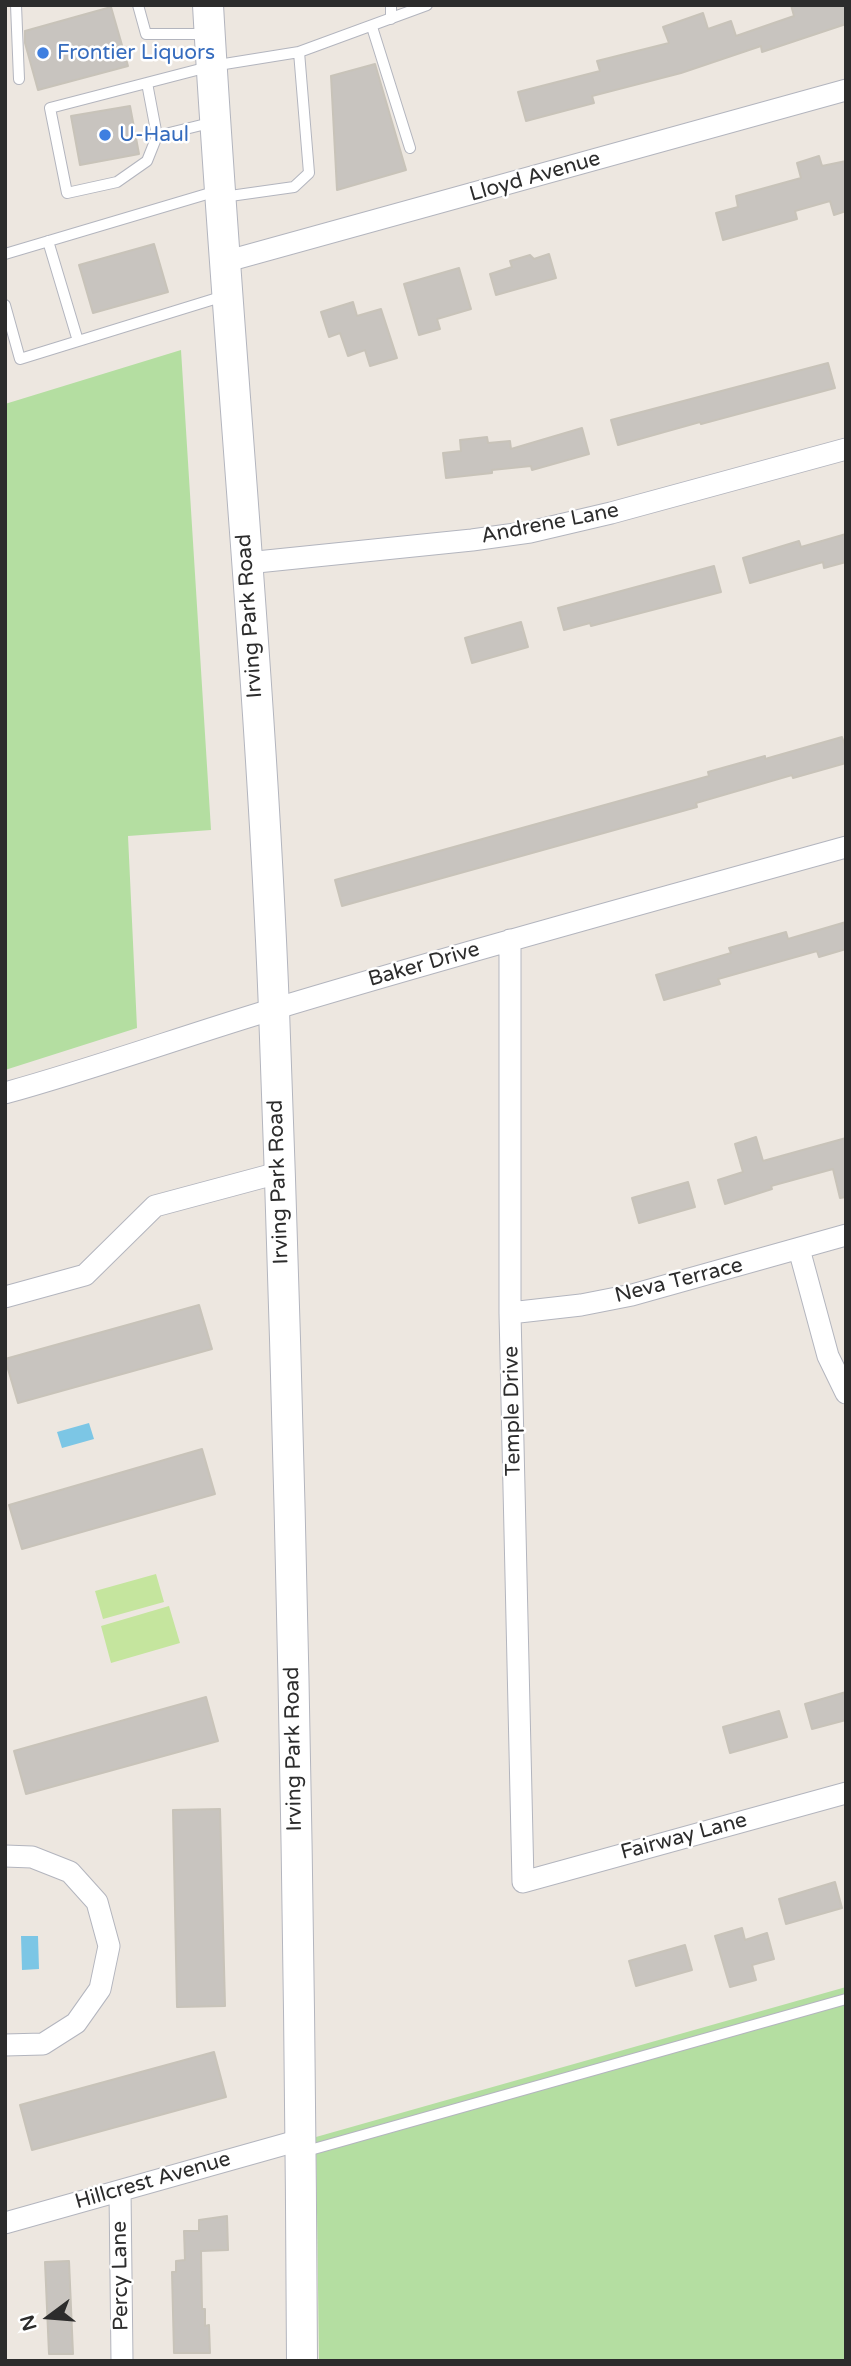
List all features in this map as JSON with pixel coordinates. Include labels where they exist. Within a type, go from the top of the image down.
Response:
[{"type":"main road","name":"Irving Park Road","points":[[212,14],[215,121],[247,564],[274,1009],[286,1339],[301,2146],[302,2361]]},
{"type":"street","name":"Lloyd Avenue","points":[[224,262],[846,90]]},
{"type":"street","name":"Andrene Lane","points":[[247,564],[530,532],[611,513],[846,449]]},
{"type":"street","name":"Baker Drive","points":[[5,1093],[69,1076],[274,1009],[846,847]]},
{"type":"street","name":"Temple Drive","points":[[510,940],[510,1313],[523,1882]]},
{"type":"street","points":[[5,1297],[85,1275],[155,1206],[278,1173]]},
{"type":"street","name":"Neva Terrace","points":[[510,1313],[581,1305],[632,1295],[846,1235]]},
{"type":"street","points":[[799,1249],[828,1356],[846,1393]]},
{"type":"street","name":"Fairway Lane","points":[[523,1882],[846,1793]]},
{"type":"street","points":[[5,1856],[32,1857],[70,1872],[97,1902],[109,1946],[100,1989],[76,2023],[43,2044],[5,2045]]},
{"type":"street","name":"Hillcrest Avenue","points":[[5,2223],[120,2190],[301,2146]]},
{"type":"street","name":"Percy Lane","points":[[120,2190],[122,2361]]},
{"type":"lane","points":[[16,5],[19,79]]},
{"type":"lane","points":[[138,5],[146,34],[212,14]]},
{"type":"lane","points":[[391,5],[391,19]]},
{"type":"lane","points":[[147,83],[157,136],[147,162],[117,182],[67,193],[50,108],[212,66],[299,52],[427,5]]},
{"type":"lane","points":[[372,27],[410,148]]},
{"type":"lane","points":[[5,254],[220,194],[294,187],[309,173],[299,52]]},
{"type":"lane","points":[[157,136],[215,121]]},
{"type":"lane","points":[[48,241],[78,341]]},
{"type":"lane","points":[[5,305],[20,359],[226,295]]},
{"type":"lane","points":[[301,2146],[846,1999]]},
{"type":"green space","points":[[181,350],[211,830],[128,836],[137,1028],[5,1070],[5,404]]},
{"type":"green space","points":[[156,1574],[164,1602],[103,1619],[95,1591]]},
{"type":"green space","points":[[169,1606],[180,1643],[111,1663],[101,1626]]},
{"type":"green space","points":[[846,1987],[846,2361],[319,2361],[316,2137]]},
{"type":"water","points":[[89,1423],[94,1439],[62,1448],[57,1432]]},
{"type":"water","points":[[21,1936],[38,1936],[39,1969],[22,1970]]},
{"type":"building","points":[[791,5],[846,5],[846,24],[762,52],[761,46],[681,73],[592,96],[594,103],[526,121],[518,92],[600,71],[597,61],[669,43],[663,27],[703,13],[708,29],[731,21],[736,36],[794,16]]},
{"type":"building","points":[[111,7],[128,66],[38,90],[25,43],[25,31]]},
{"type":"building","points":[[375,64],[406,170],[337,190],[331,76]]},
{"type":"building","name":"U-Haul","points":[[130,106],[139,154],[80,165],[71,116]]},
{"type":"building","points":[[819,156],[822,166],[846,161],[846,211],[834,215],[830,201],[795,211],[797,219],[723,240],[716,213],[738,207],[736,196],[801,178],[797,163]]},
{"type":"building","points":[[154,244],[168,292],[93,313],[79,265]]},
{"type":"building","points":[[549,254],[556,278],[496,295],[490,274],[512,267],[510,261],[530,255],[534,259]]},
{"type":"building","points":[[459,268],[471,309],[437,319],[440,329],[419,335],[404,284]]},
{"type":"building","points":[[353,302],[357,316],[381,309],[397,358],[370,366],[365,350],[348,356],[340,333],[329,337],[321,312]]},
{"type":"building","points":[[828,363],[835,388],[618,445],[611,420]]},
{"type":"building","points":[[582,428],[589,454],[532,470],[531,466],[446,478],[443,453],[461,451],[460,440],[487,437],[488,443],[510,441],[511,449]]},
{"type":"building","points":[[846,534],[846,562],[824,568],[823,562],[750,583],[743,558],[799,541],[801,547]]},
{"type":"building","points":[[714,566],[721,592],[591,626],[590,623],[564,630],[558,608]]},
{"type":"building","points":[[521,622],[528,647],[472,663],[465,638]]},
{"type":"building","points":[[842,737],[846,749],[846,763],[793,778],[792,775],[696,803],[697,807],[342,906],[335,880],[709,776],[708,772]]},
{"type":"building","points":[[846,922],[846,949],[819,957],[817,951],[718,979],[720,984],[664,1000],[656,975],[731,953],[729,948],[786,932],[788,939]]},
{"type":"building","points":[[756,1137],[763,1161],[846,1138],[846,1197],[840,1198],[833,1169],[771,1186],[772,1189],[725,1204],[718,1180],[743,1172],[735,1144]]},
{"type":"building","points":[[688,1182],[695,1207],[639,1223],[632,1198]]},
{"type":"building","points":[[199,1305],[212,1349],[18,1403],[5,1359]]},
{"type":"building","points":[[202,1449],[215,1494],[22,1549],[9,1505]]},
{"type":"building","points":[[846,1692],[846,1720],[812,1729],[805,1704]]},
{"type":"building","points":[[206,1697],[218,1741],[26,1794],[14,1751]]},
{"type":"building","points":[[779,1711],[787,1737],[730,1753],[723,1727]]},
{"type":"building","points":[[220,1809],[225,2006],[177,2007],[173,1810]]},
{"type":"building","points":[[835,1882],[842,1908],[786,1924],[779,1899]]},
{"type":"building","points":[[742,1928],[745,1940],[767,1933],[774,1959],[752,1965],[756,1980],[730,1987],[715,1936]]},
{"type":"building","points":[[685,1945],[692,1970],[636,1986],[629,1961]]},
{"type":"building","points":[[214,2052],[226,2097],[32,2150],[20,2105]]},
{"type":"building","points":[[227,2216],[228,2250],[201,2251],[202,2309],[205,2309],[205,2326],[209,2325],[210,2353],[174,2353],[172,2272],[176,2272],[176,2261],[185,2260],[184,2231],[199,2231],[199,2220]]},
{"type":"building","points":[[69,2261],[73,2354],[49,2354],[45,2262]]},
{"type":"place","name":"Frontier Liquors","points":[[43,53]]},
{"type":"place","name":"U-Haul","points":[[105,135]]}]
